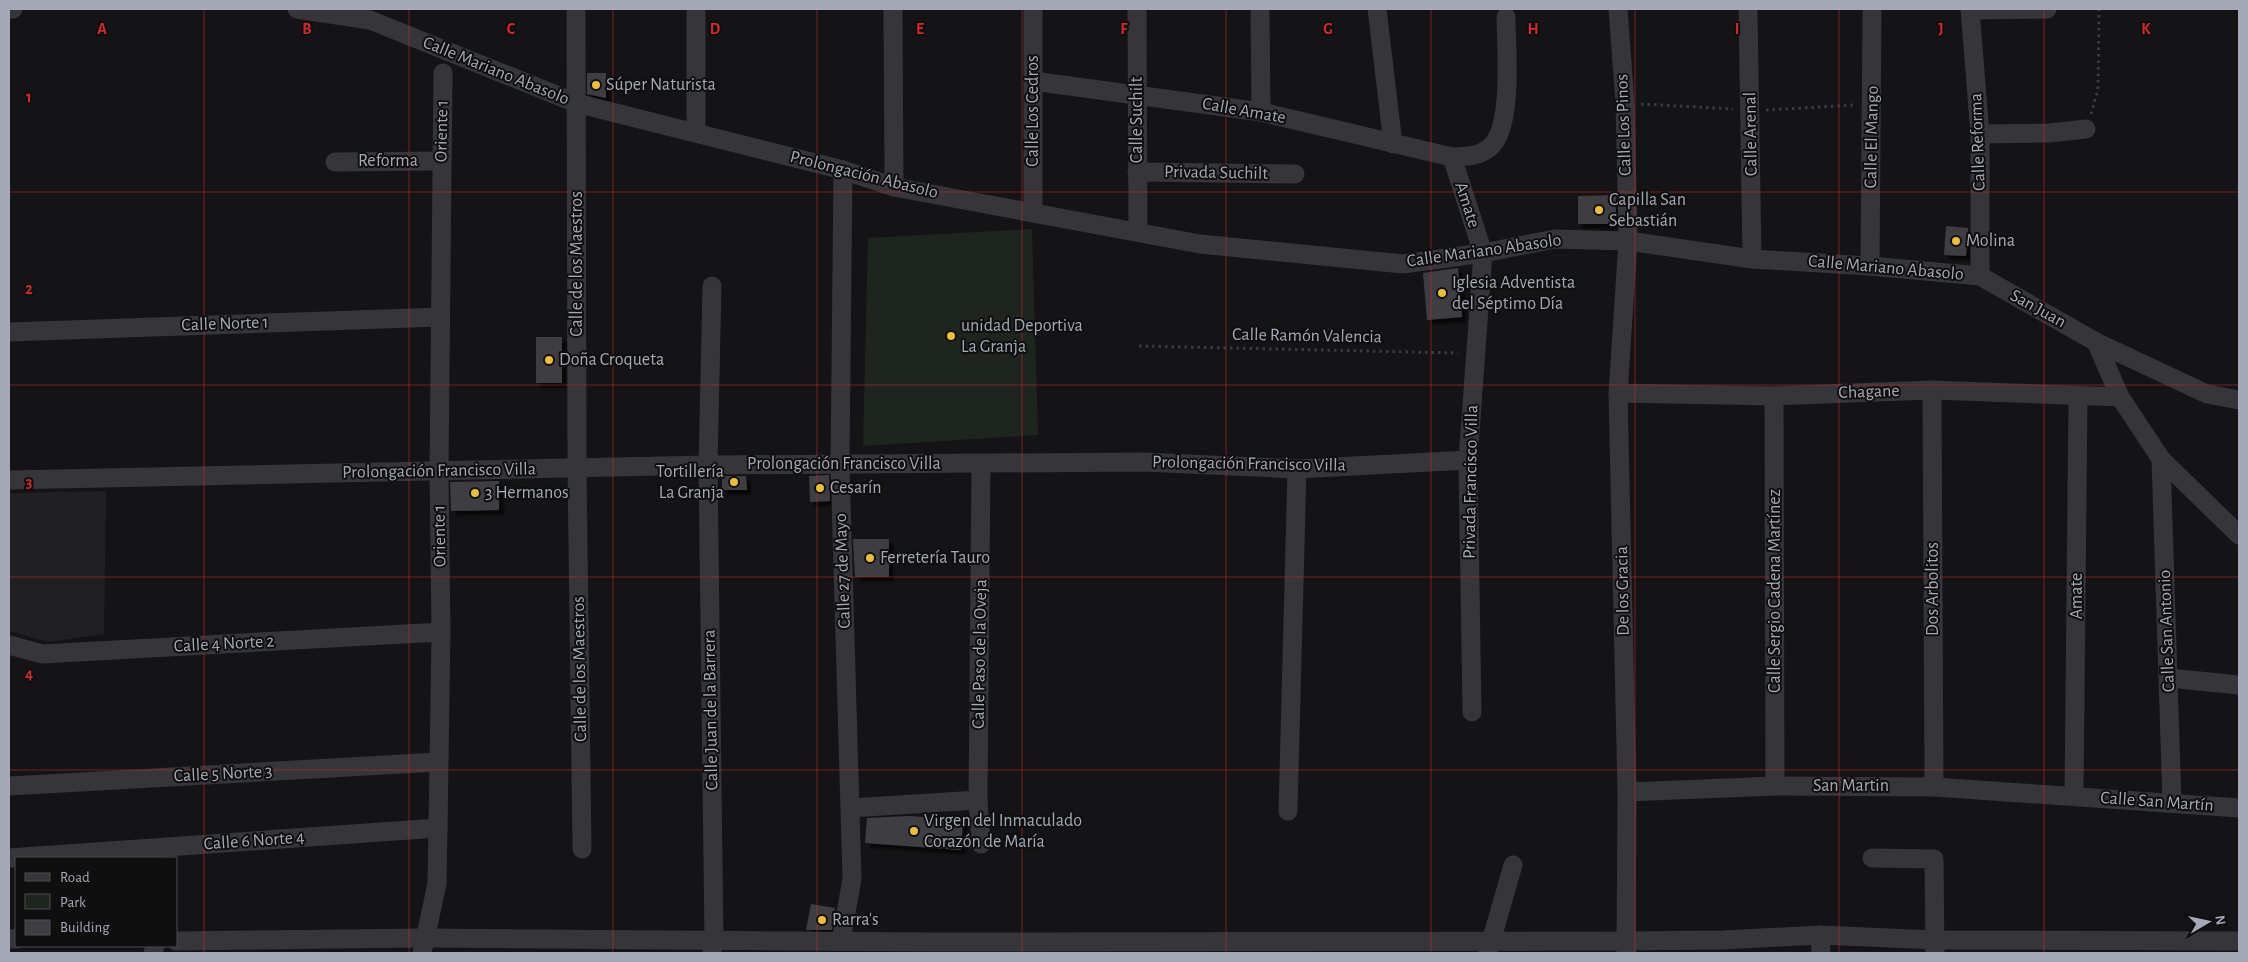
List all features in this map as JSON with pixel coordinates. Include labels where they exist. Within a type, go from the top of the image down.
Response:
[{"type":"street","name":"Calle Mariano Abasolo","points":[[297,9],[372,14],[576,103],[696,133]]},
{"type":"street","name":"Calle de los Maestros","points":[[576,9],[577,468],[582,849]]},
{"type":"street","points":[[696,9],[696,133]]},
{"type":"street","points":[[893,9],[894,186]]},
{"type":"street","name":"Calle Los Cedros","points":[[1033,9],[1033,213]]},
{"type":"street","name":"Calle Suchilt","points":[[1137,9],[1138,231]]},
{"type":"street","points":[[1260,9],[1261,112]]},
{"type":"street","points":[[1377,9],[1394,144]]},
{"type":"street","name":"Calle Los Pinos","points":[[1618,9],[1625,103],[1628,241]]},
{"type":"street","name":"Calle Arenal","points":[[1748,9],[1752,258]]},
{"type":"street","name":"Calle El Mango","points":[[1870,266],[1872,9]]},
{"type":"street","points":[[1970,9],[2047,9]]},
{"type":"street","name":"Calle Reforma","points":[[1970,9],[1980,134],[1980,276]]},
{"type":"street","name":"Calle Amate","points":[[1033,81],[1261,112],[1452,157],[1476,156],[1490,147],[1502,128],[1507,88],[1506,17]]},
{"type":"street","name":"Oriente 1","points":[[424,945],[437,884],[441,632],[439,470],[443,73]]},
{"type":"street","points":[[1980,134],[2049,133],[2086,129]]},
{"type":"street","name":"Prolongación Abasolo","points":[[696,133],[843,170],[894,186],[1138,231]]},
{"type":"street","name":"Amate","points":[[1452,157],[1483,253]]},
{"type":"street","name":"Reforma","points":[[335,162],[442,161]]},
{"type":"street","name":"Calle 27 de Mayo","points":[[841,941],[852,879],[840,464],[843,170]]},
{"type":"street","name":"Privada Suchilt","points":[[1137,172],[1295,174]]},
{"type":"street","name":"Calle Mariano Abasolo","points":[[1138,231],[1200,244],[1403,264],[1483,253],[1555,239],[1628,241],[1752,258],[1980,276]]},
{"type":"street","name":"De los Gracia","points":[[1626,947],[1627,792],[1618,394],[1628,241]]},
{"type":"street","name":"Privada Francisco Villa","points":[[1472,712],[1468,460],[1483,253]]},
{"type":"street","name":"San Juan","points":[[1980,276],[2096,342]]},
{"type":"street","name":"Calle Juan de la Barrera","points":[[712,286],[708,465],[713,947]]},
{"type":"street","name":"Calle Norte 1","points":[[9,332],[440,317]]},
{"type":"street","points":[[2096,342],[2120,397],[2161,459],[2239,535]]},
{"type":"street","points":[[2096,342],[2207,394],[2239,400]]},
{"type":"street","name":"Chagane","points":[[1618,394],[1774,396],[1932,390],[2078,397],[2120,397]]},
{"type":"street","name":"Dos Arbolitos","points":[[1932,390],[1934,787]]},
{"type":"street","name":"Calle Sergio Cadena Martínez","points":[[1774,396],[1775,786]]},
{"type":"street","name":"Amate","points":[[2074,796],[2078,397]]},
{"type":"street","name":"Calle San Antonio","points":[[2161,459],[2172,803]]},
{"type":"street","name":"Prolongación Francisco Villa","points":[[9,480],[708,465],[1143,462],[1297,469],[1468,460]]},
{"type":"street","name":"Calle Paso de la Oveja","points":[[981,463],[978,800],[981,844]]},
{"type":"street","points":[[1288,811],[1297,469]]},
{"type":"street","name":"Calle 4 Norte 2","points":[[9,645],[42,654],[441,632]]},
{"type":"street","points":[[2169,678],[2239,685]]},
{"type":"street","name":"Calle 5 Norte 3","points":[[9,786],[438,762]]},
{"type":"street","name":"San Martin","points":[[1627,792],[1775,786],[1934,787],[2074,796]]},
{"type":"street","name":"Calle San Martín","points":[[2074,796],[2239,808]]},
{"type":"street","points":[[850,808],[978,800]]},
{"type":"street","name":"Calle 6 Norte 4","points":[[23,857],[438,828]]},
{"type":"street","points":[[1872,858],[1934,858],[1935,947]]},
{"type":"street","points":[[1489,947],[1514,864]]},
{"type":"street","points":[[178,941],[713,947],[841,941],[936,948],[1723,947],[1821,944],[1935,947],[2232,945]]},
{"type":"path","points":[[2086,129],[2098,90],[2099,9]]},
{"type":"path","name":"Calle Ramón Valencia","points":[[1139,346],[1475,353]]},
{"type":"shaded area","points":[[106,491],[104,634],[48,642],[9,631],[9,493]]},
{"type":"green space","name":"unidad Deportiva La Granja","points":[[1032,229],[1038,435],[863,446],[868,238]]},
{"type":"building","name":"Súper Naturista","points":[[587,73],[606,73],[606,98],[587,94]]},
{"type":"building","name":"Capilla San Sebastián","points":[[1616,195],[1616,224],[1578,224],[1578,196]]},
{"type":"building","name":"Molina","points":[[1946,226],[1968,228],[1966,256],[1944,255]]},
{"type":"building","name":"Iglesia Adventista del Séptimo Día","points":[[1458,268],[1462,317],[1427,320],[1423,273]]},
{"type":"building","name":"Doña Croqueta","points":[[536,337],[562,337],[562,383],[536,383]]},
{"type":"building","name":"Cesarín","points":[[829,475],[830,501],[810,502],[809,476]]},
{"type":"building","name":"Tortillería La Granja","points":[[722,476],[746,476],[747,490],[722,490]]},
{"type":"building","name":"3 Hermanos","points":[[499,481],[499,510],[451,511],[450,482]]},
{"type":"building","name":"Ferretería Tauro","points":[[853,539],[889,539],[889,577],[855,577]]},
{"type":"building","name":"Virgen del Inmaculado Corazón de María","points":[[909,816],[963,820],[961,850],[865,843],[867,818]]},
{"type":"building","name":"Rarra's","points":[[811,904],[835,908],[832,930],[806,930]]},
{"type":"place","name":"Súper Naturista","points":[[596,85]]},
{"type":"place","name":"Capilla San Sebastián","points":[[1599,210]]},
{"type":"place","name":"Molina","points":[[1956,241]]},
{"type":"place","name":"Iglesia Adventista del Séptimo Día","points":[[1442,293]]},
{"type":"place","name":"unidad Deportiva La Granja","points":[[951,336]]},
{"type":"place","name":"Doña Croqueta","points":[[549,360]]},
{"type":"place","name":"Tortillería La Granja","points":[[734,482]]},
{"type":"place","name":"Cesarín","points":[[820,488]]},
{"type":"place","name":"3 Hermanos","points":[[475,493]]},
{"type":"place","name":"Ferretería Tauro","points":[[870,558]]},
{"type":"place","name":"Virgen del Inmaculado Corazón de María","points":[[914,831]]},
{"type":"place","name":"Rarra's","points":[[822,920]]}]
